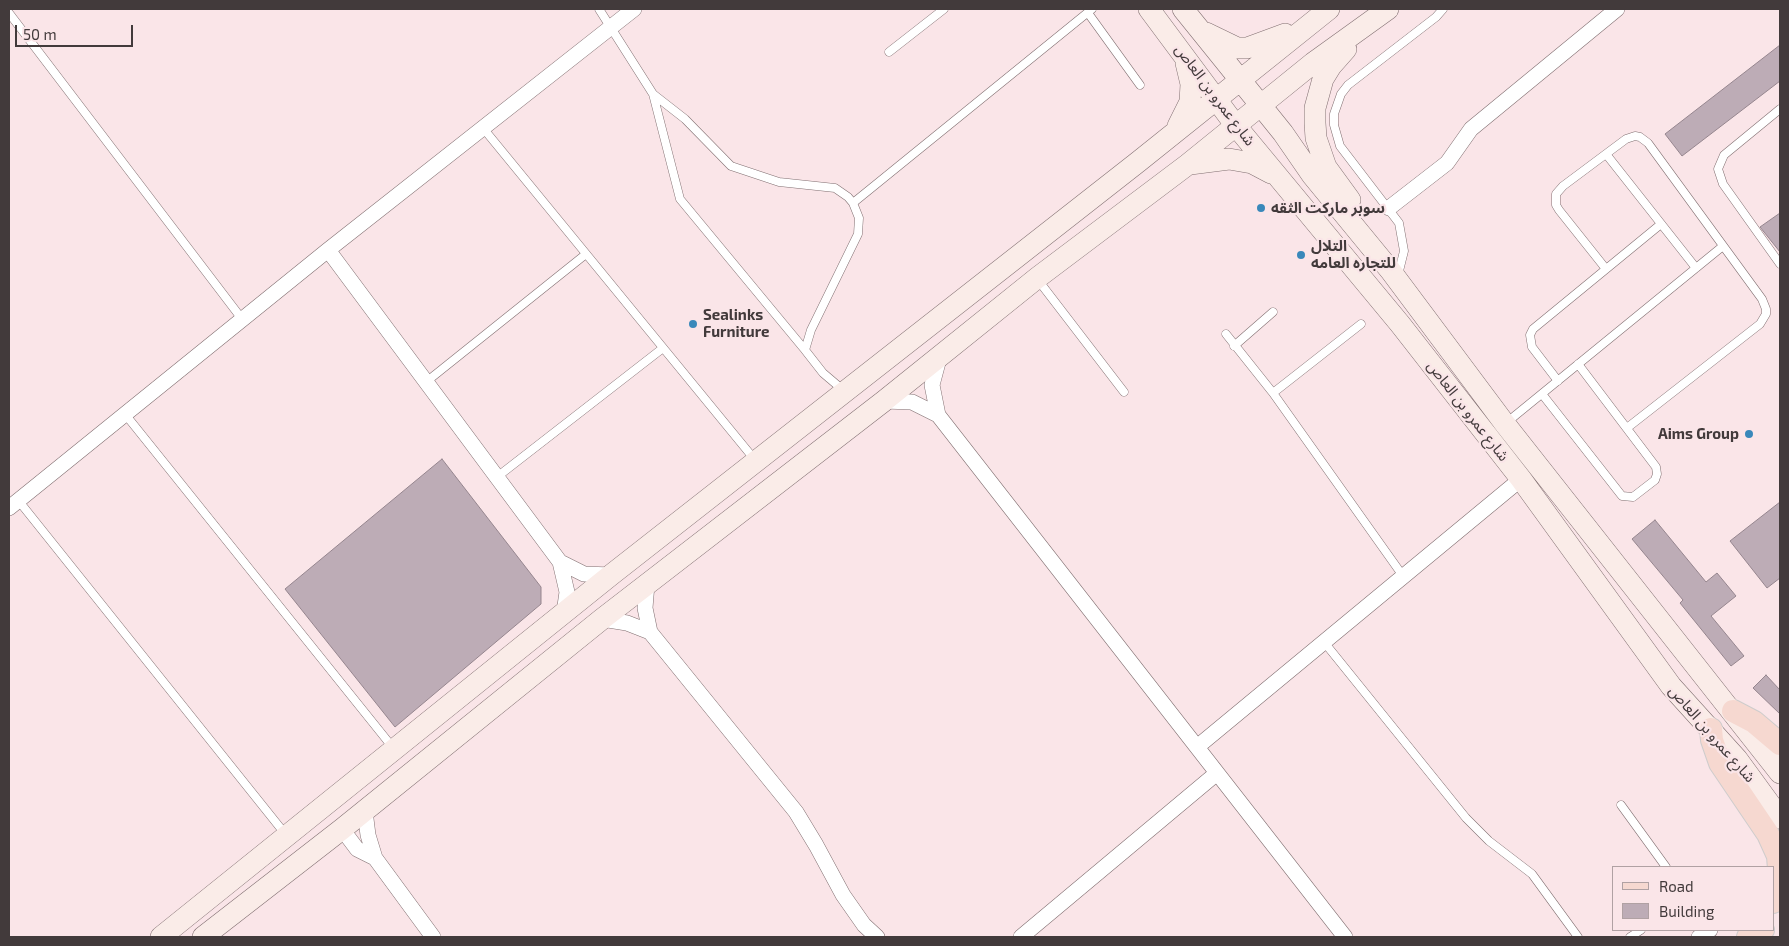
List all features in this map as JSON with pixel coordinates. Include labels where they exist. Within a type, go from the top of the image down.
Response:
[{"type":"main road","name":"شارع عمرو بن العاص","points":[[1149,9],[1182,50],[1236,126],[1400,324],[1521,478],[1671,686],[1711,729],[1780,818]]},
{"type":"main road","name":"شارع عمرو بن العاص","points":[[1183,9],[1202,31],[1312,175],[1391,271],[1505,424],[1780,773]]},
{"type":"main road","points":[[207,935],[365,811],[602,619],[884,401],[1036,278],[1187,165],[1313,63],[1388,9]]},
{"type":"main road","points":[[1391,271],[1367,224],[1334,179],[1320,153],[1316,138],[1315,108],[1323,79],[1340,54],[1399,9]]},
{"type":"main road","points":[[1202,31],[1238,48],[1247,48],[1267,42],[1321,14]]},
{"type":"main road","points":[[161,937],[611,575],[1138,162],[1321,14]]},
{"type":"main road","points":[[1177,129],[1186,112],[1191,93],[1190,77],[1182,50]]},
{"type":"main road","points":[[1187,165],[1213,160],[1242,160],[1279,177]]},
{"type":"main road","points":[[1733,711],[1759,725],[1780,744]]},
{"type":"main road","points":[[1711,729],[1720,763],[1774,845],[1780,868],[1780,882],[1774,899]]},
{"type":"main road","points":[[342,829],[346,807],[386,768],[395,750]]},
{"type":"main road","points":[[207,935],[221,910],[283,860],[288,849],[287,836]]},
{"type":"main road","points":[[1746,937],[1761,931]]},
{"type":"street","points":[[14,504],[328,250],[634,9]]},
{"type":"street","points":[[1389,208],[1447,163],[1471,128],[1617,9]]},
{"type":"street","points":[[328,250],[560,562],[567,592],[564,613]]},
{"type":"street","points":[[938,415],[932,385],[940,355]]},
{"type":"street","points":[[884,401],[912,402],[938,415],[1345,937]]},
{"type":"street","points":[[1197,747],[1521,478]]},
{"type":"street","points":[[560,562],[584,574],[611,575]]},
{"type":"street","points":[[647,584],[645,608],[650,632],[796,812],[843,895],[864,925],[877,937]]},
{"type":"street","points":[[602,619],[627,623],[650,632]]},
{"type":"street","points":[[1021,937],[1217,773]]},
{"type":"street","points":[[365,811],[368,835],[375,858],[433,937]]},
{"type":"street","points":[[342,829],[357,849],[375,858]]},
{"type":"street","points":[[1774,879],[1780,868]]},
{"type":"lane","points":[[599,9],[653,94],[680,200],[806,350],[823,373],[845,392]]},
{"type":"lane","points":[[889,52],[944,9]]},
{"type":"lane","points":[[1391,271],[1404,241],[1399,223],[1340,146],[1334,125],[1337,104],[1341,94],[1356,77],[1436,17],[1443,9]]},
{"type":"lane","points":[[853,203],[1090,11],[1140,85]]},
{"type":"lane","points":[[9,13],[242,319]]},
{"type":"lane","points":[[653,94],[685,119],[732,166],[779,182],[835,188],[853,203],[859,218],[858,234],[811,330],[806,350]]},
{"type":"lane","points":[[1780,108],[1724,155],[1718,169],[1723,184],[1780,264]]},
{"type":"lane","points":[[483,128],[756,461]]},
{"type":"lane","points":[[1606,269],[1559,210],[1556,200],[1559,190],[1563,186],[1630,137],[1640,136],[1645,139],[1765,303],[1766,314],[1764,320],[1627,428]]},
{"type":"lane","points":[[1606,154],[1696,268]]},
{"type":"lane","points":[[1558,381],[1532,348],[1530,335],[1537,325],[1661,224]]},
{"type":"lane","points":[[1505,424],[1723,246]]},
{"type":"lane","points":[[426,382],[586,254]]},
{"type":"lane","points":[[1036,278],[1124,392]]},
{"type":"lane","points":[[1234,346],[1273,312]]},
{"type":"lane","points":[[1273,393],[1360,324]]},
{"type":"lane","points":[[1226,334],[1273,393],[1403,576]]},
{"type":"lane","points":[[497,477],[663,348]]},
{"type":"lane","points":[[1542,394],[1622,496],[1627,498],[1635,495],[1654,480],[1658,474],[1656,467],[1578,364]]},
{"type":"lane","points":[[125,414],[395,750]]},
{"type":"lane","points":[[14,504],[287,836]]},
{"type":"lane","points":[[1324,642],[1466,818],[1489,841],[1532,874],[1578,937]]},
{"type":"lane","points":[[1621,805],[1665,866]]},
{"type":"building","points":[[1780,45],[1780,81],[1682,156],[1665,134]]},
{"type":"building","points":[[1780,213],[1780,252],[1760,227]]},
{"type":"building","points":[[442,459],[541,587],[541,604],[395,727],[285,589]]},
{"type":"building","points":[[1780,502],[1780,578],[1767,588],[1730,541]]},
{"type":"building","points":[[1655,520],[1706,582],[1717,573],[1736,596],[1711,616],[1744,656],[1731,666],[1680,603],[1683,600],[1632,539]]},
{"type":"building","points":[[1766,675],[1780,690],[1780,714],[1753,688]]},
{"type":"place","name":"سوبر ماركت الثقه","points":[[1261,208]]},
{"type":"place","name":"التلال للتجاره العامه","points":[[1301,255]]},
{"type":"place","name":"Sealinks Furniture","points":[[693,324]]},
{"type":"place","name":"Aims Group","points":[[1749,434]]}]
